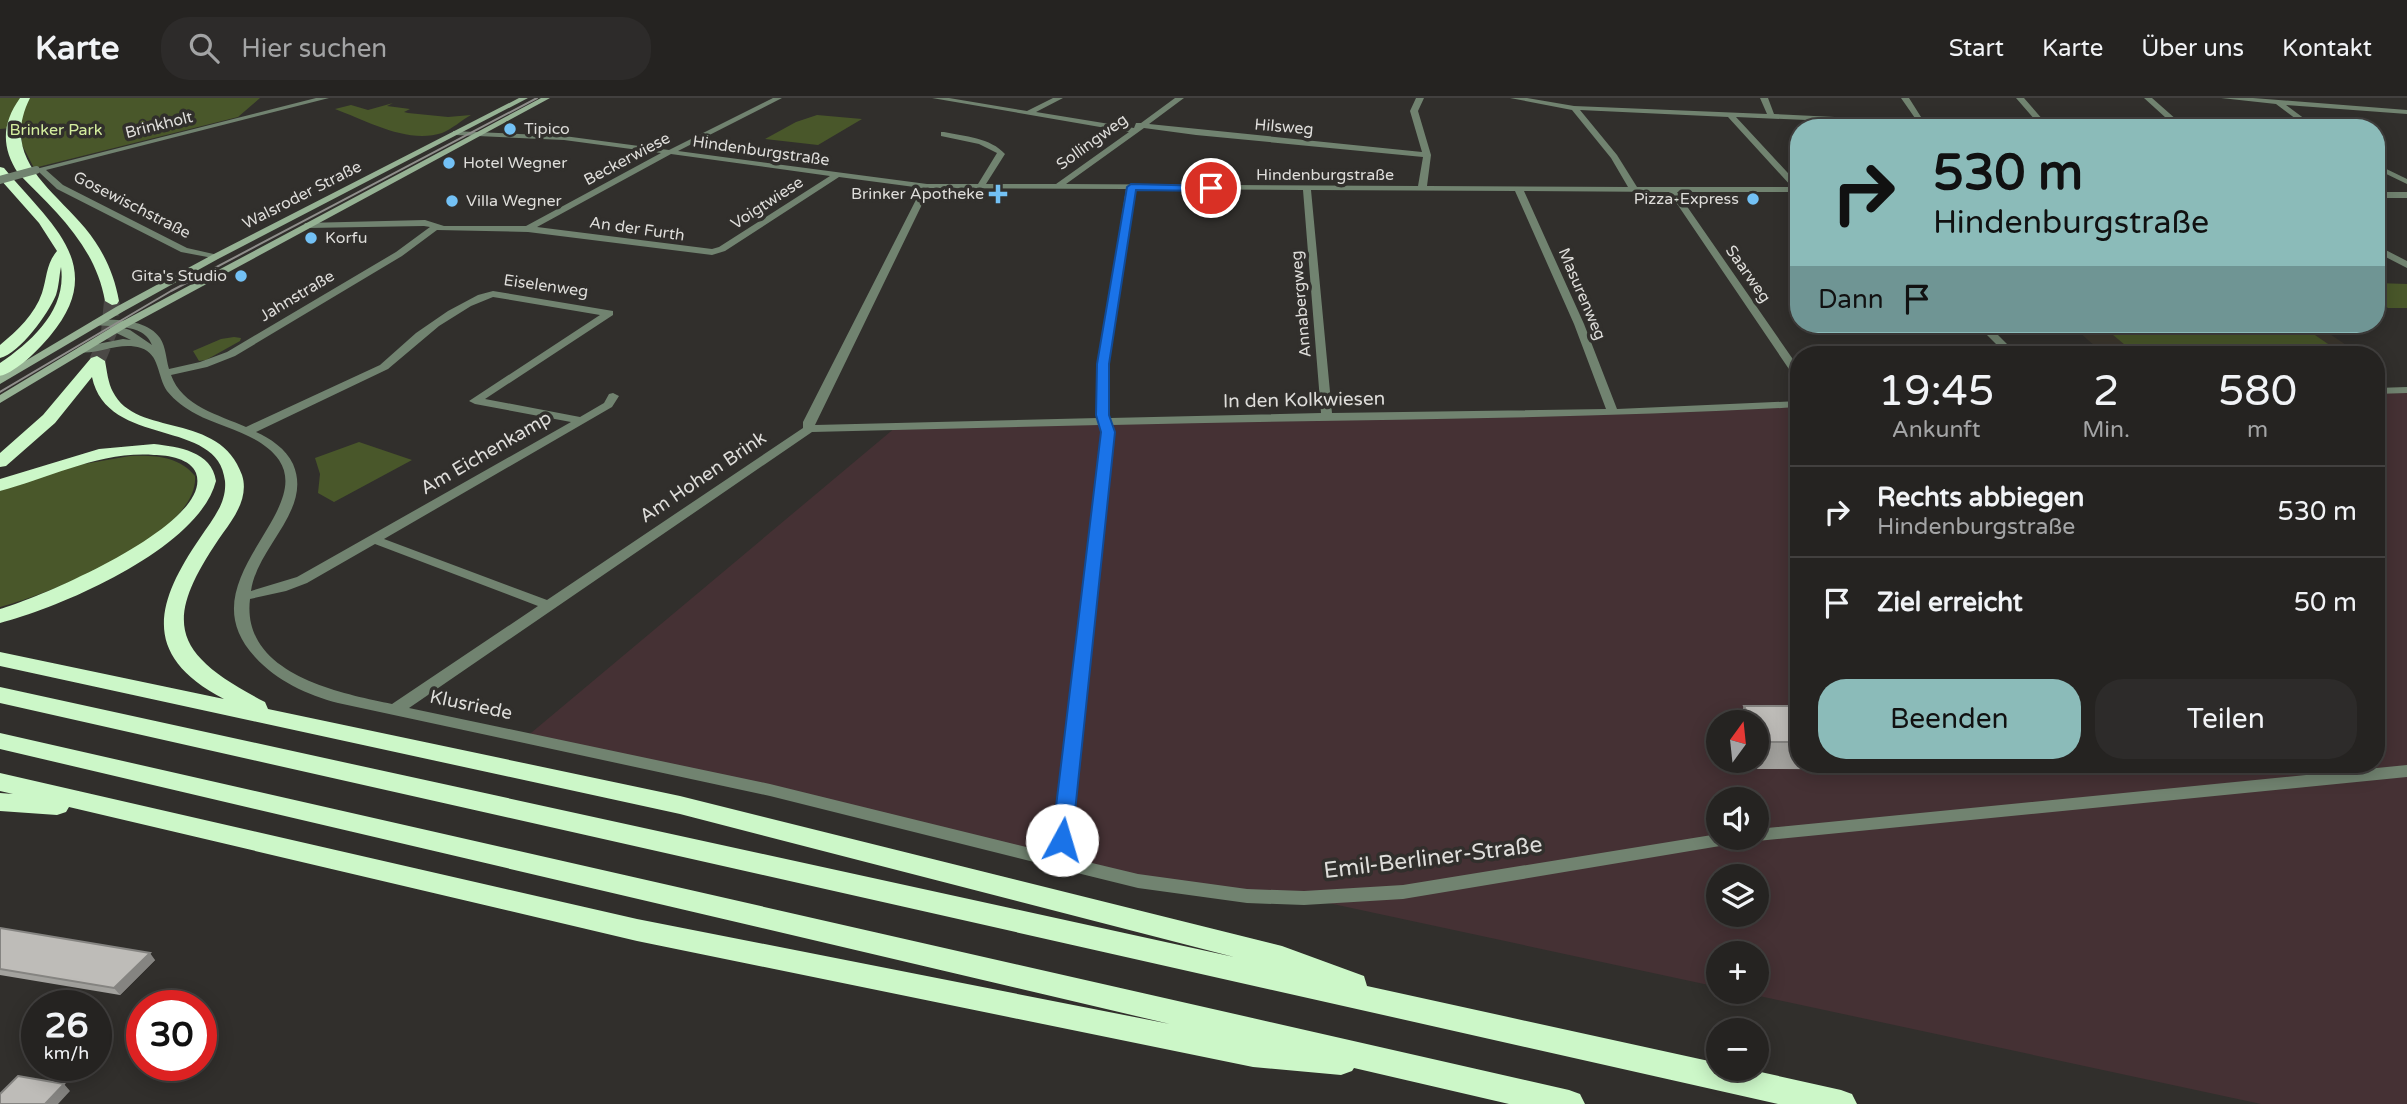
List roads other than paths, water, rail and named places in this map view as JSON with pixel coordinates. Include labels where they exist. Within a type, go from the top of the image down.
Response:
[{"type":"highway","points":[[25,98],[11,124],[9,136],[13,157],[90,244],[105,267],[111,301]]},
{"type":"highway","points":[[0,171],[64,251],[70,272],[70,288],[61,313],[30,347],[0,371]]},
{"type":"highway","points":[[4,348],[33,321],[48,296],[54,261],[64,251]]},
{"type":"highway","points":[[0,462],[49,419],[90,355]]},
{"type":"highway","points":[[90,355],[105,396],[113,405],[142,421],[195,437],[224,456],[230,467],[234,491],[228,509],[182,581],[174,601],[172,618],[175,636],[182,654],[198,673],[229,693],[291,723]]},
{"type":"highway","points":[[0,485],[76,459],[127,451],[154,450],[191,458],[201,465],[206,484],[200,498],[170,530],[119,567],[49,601],[0,617]]},
{"type":"highway","points":[[0,659],[680,805],[1282,958],[1432,1013]]},
{"type":"highway","points":[[0,695],[1841,1104]]},
{"type":"highway","points":[[0,741],[1569,1104]]},
{"type":"highway","points":[[0,782],[637,930],[1239,1051],[1423,1070]]},
{"type":"highway","points":[[0,802],[77,808],[216,833]]},
{"type":"main road","name":"Walsroder Straße","points":[[0,381],[96,323],[215,257],[524,98]]},
{"type":"main road","name":"Walsroder Straße","points":[[5,397],[90,355],[119,327],[546,98]]},
{"type":"street","name":"Brinkholt","points":[[0,180],[325,98]]},
{"type":"street","name":"Beckerwiese","points":[[528,229],[668,153],[778,98]]},
{"type":"street","name":"Hilsweg","points":[[936,98],[1135,128],[1427,155]]},
{"type":"street","points":[[988,106],[1006,98]]},
{"type":"street","points":[[1028,113],[1059,98]]},
{"type":"street","name":"Sollingweg","points":[[1057,187],[1180,98]]},
{"type":"street","points":[[1420,98],[1414,111],[1427,155],[1422,190]]},
{"type":"street","points":[[1514,98],[1574,108],[1646,109],[1794,119]]},
{"type":"street","points":[[1645,98],[1646,109]]},
{"type":"street","points":[[1764,98],[1772,118]]},
{"type":"street","points":[[1905,98],[1919,119]]},
{"type":"street","points":[[2020,98],[2038,119]]},
{"type":"street","points":[[2148,98],[2172,119]]},
{"type":"street","points":[[2225,98],[2406,113]]},
{"type":"street","points":[[2278,102],[2301,119]]},
{"type":"street","points":[[1574,108],[1614,157],[1634,189]]},
{"type":"street","points":[[1730,115],[1790,181]]},
{"type":"street","name":"Hindenburgstraße","points":[[456,133],[602,144],[927,186],[1790,190]]},
{"type":"street","points":[[944,134],[981,142],[1000,152],[981,186]]},
{"type":"street","name":"Gosewischstraße","points":[[38,169],[60,187],[184,250],[215,257]]},
{"type":"street","points":[[2385,171],[2407,182]]},
{"type":"street","name":"Voigtwiese","points":[[712,252],[722,249],[836,175]]},
{"type":"street","points":[[809,429],[809,422],[834,369],[927,186]]},
{"type":"street","points":[[1057,863],[1062,840],[1108,432],[1105,422],[1103,364],[1131,187]]},
{"type":"street","name":"Annabergweg","points":[[1307,189],[1327,416]]},
{"type":"street","name":"Masurenweg","points":[[1518,190],[1579,324],[1613,413]]},
{"type":"street","name":"Saarweg","points":[[1671,190],[1790,363]]},
{"type":"street","points":[[2385,195],[2407,194]]},
{"type":"street","name":"An der Furth","points":[[307,225],[425,223],[436,227],[528,229],[712,252]]},
{"type":"street","name":"Jahnstraße","points":[[166,373],[203,365],[230,354],[400,254],[436,227]]},
{"type":"street","points":[[2385,253],[2407,265]]},
{"type":"street","name":"Eiselenweg","points":[[246,432],[384,367],[396,353],[474,298],[493,295],[609,313],[475,401],[582,421]]},
{"type":"street","points":[[96,323],[142,328],[152,335],[174,392],[194,410],[246,432],[274,448],[289,467],[292,484],[286,505],[257,556],[241,597]]},
{"type":"street","points":[[119,327],[161,356]]},
{"type":"street","points":[[1990,333],[2003,346]]},
{"type":"street","points":[[90,355],[123,342],[147,346]]},
{"type":"street","points":[[2385,391],[2407,390]]},
{"type":"street","name":"Am Eichenkamp","points":[[241,597],[281,588],[302,579],[582,421],[608,405],[613,396]]},
{"type":"street","name":"In den Kolkwiesen","points":[[809,429],[1327,416],[1613,413],[1790,404]]},
{"type":"street","name":"Am Hohen Brink","points":[[395,710],[809,429]]},
{"type":"street","points":[[373,539],[547,605]]},
{"type":"street","name":"Klusriede","points":[[241,597],[245,628],[254,649],[279,672],[311,690],[770,790],[1057,863]]},
{"type":"street","points":[[1769,834],[2407,771]]},
{"type":"street","name":"Emil-Berliner-Straße","points":[[1057,863],[1138,881],[1207,891],[1304,898],[1354,897],[1403,892],[1706,842]]},
{"type":"tunnel","points":[[97,361],[109,332],[112,301]]},
{"type":"tram line","points":[[0,392],[171,291],[537,98]]},
{"type":"place","name":"Tipico","points":[[510,129]]},
{"type":"place","name":"Hotel Wegner","points":[[449,163]]},
{"type":"place","name":"Brinker Apotheke","points":[[998,194]]},
{"type":"place","name":"Pizza-Express","points":[[1753,199]]},
{"type":"place","name":"Villa Wegner","points":[[452,201]]},
{"type":"place","name":"Korfu","points":[[311,238]]},
{"type":"place","name":"Gita's Studio","points":[[241,276]]},
{"type":"park label","name":"Brinker Park","points":[[56,130]]}]
